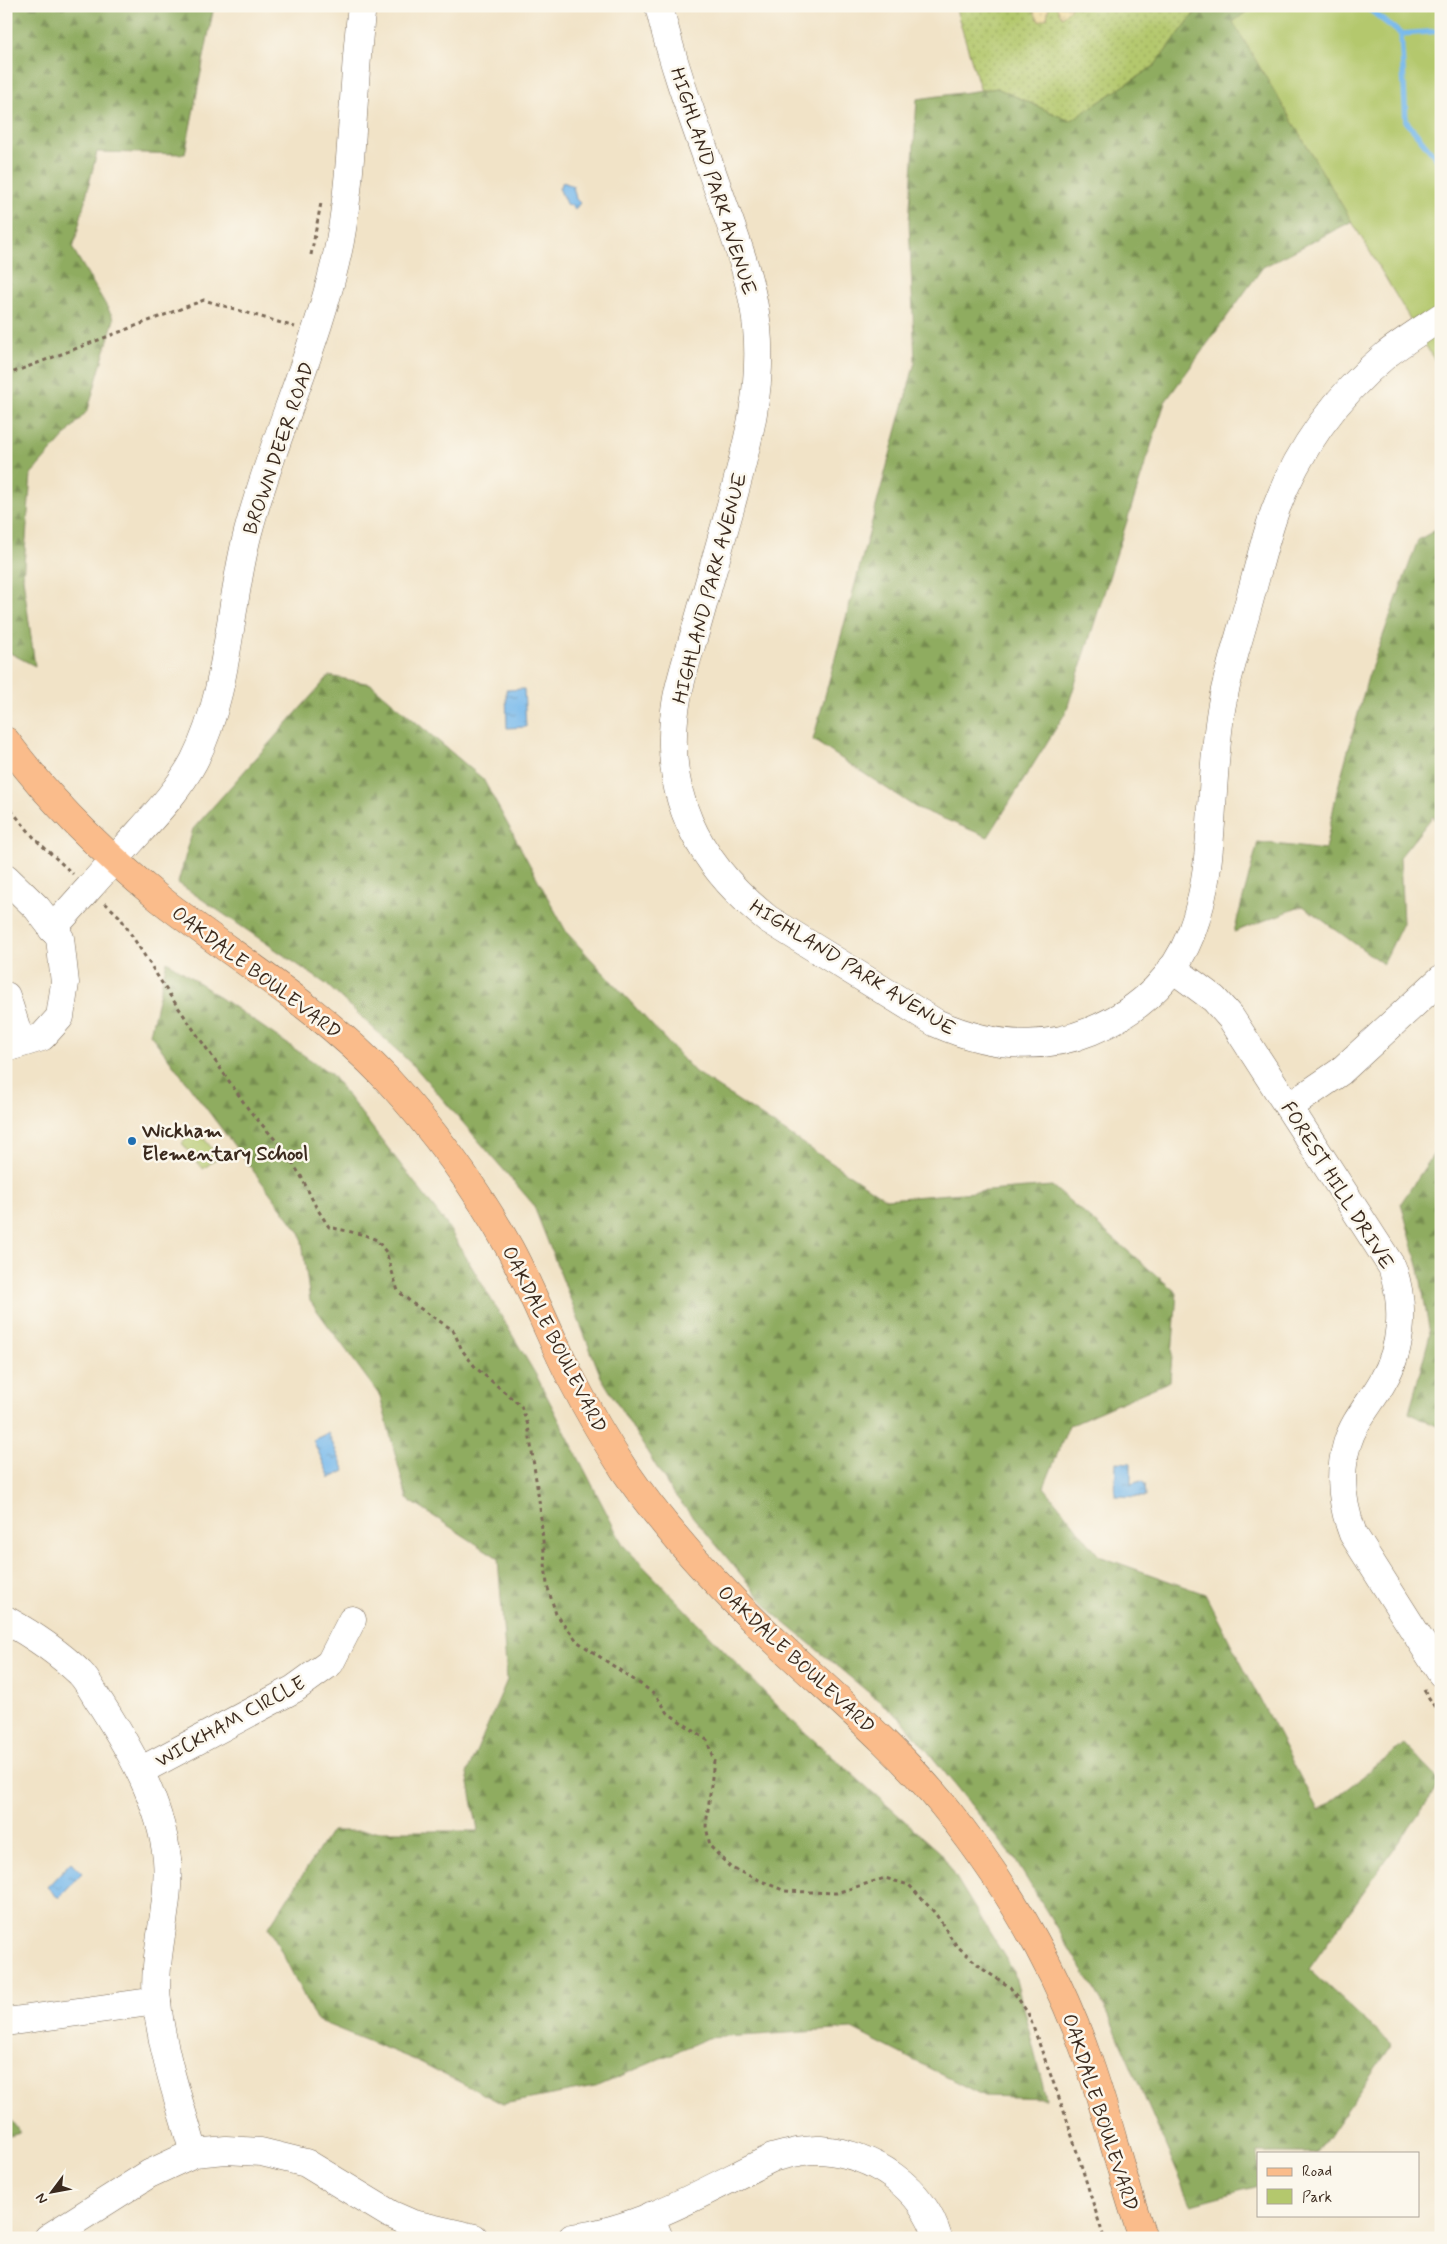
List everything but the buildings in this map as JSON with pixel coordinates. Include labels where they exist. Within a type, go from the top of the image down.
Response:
[{"type":"main road","name":"OAKDALE BOULEVARD","points":[[6,741],[51,796],[114,860],[159,898],[289,992],[335,1029],[400,1095],[444,1148],[491,1216],[523,1275],[584,1403],[624,1469],[652,1508],[690,1554],[724,1590],[887,1743],[939,1800],[976,1846],[1031,1934],[1072,2018],[1087,2057],[1127,2194],[1143,2238]]},
{"type":"street","name":"BROWN DEER ROAD","points":[[52,929],[174,792],[193,762],[208,731],[218,698],[247,534],[263,480],[310,352],[326,297],[339,241],[352,156],[362,6]]},
{"type":"street","name":"HIGHLAND PARK AVENUE","points":[[659,6],[681,81],[744,262],[757,328],[758,373],[755,407],[748,442],[677,696],[673,726],[676,778],[684,808],[695,835],[723,879],[768,919],[936,1023],[959,1033],[990,1042],[1022,1045],[1047,1043],[1078,1036],[1107,1024],[1133,1008],[1157,988],[1172,968],[1189,941],[1198,918],[1206,887],[1222,707],[1274,512],[1293,469],[1331,410],[1354,384],[1388,354],[1441,317]]},
{"type":"street","points":[[6,996],[14,1046],[42,1036],[60,1017],[65,983],[60,938],[37,908],[8,882]]},
{"type":"street","name":"FOREST HILL DRIVE","points":[[1172,968],[1214,999],[1231,1018],[1384,1251],[1396,1278],[1401,1306],[1399,1338],[1387,1373],[1357,1419],[1347,1444],[1342,1465],[1341,1487],[1346,1514],[1353,1534],[1430,1678]]},
{"type":"street","points":[[1289,1107],[1340,1072],[1441,979]]},
{"type":"street","points":[[6,1620],[40,1638],[81,1674],[140,1771],[156,1808],[167,1859],[167,1906],[157,1970],[157,2001],[162,2034],[194,2153]]},
{"type":"street","name":"WICKHAM CIRCLE","points":[[140,1771],[294,1689],[330,1663],[352,1620]]},
{"type":"street","points":[[6,2022],[157,2001]]},
{"type":"street","points":[[48,2238],[149,2174],[194,2153],[226,2150],[261,2152],[306,2163],[390,2214],[411,2231],[474,2238]]},
{"type":"street","points":[[572,2238],[619,2228],[655,2227],[772,2158],[793,2152],[820,2150],[863,2159],[894,2176],[924,2208],[938,2238]]},
{"type":"path","points":[[311,258],[321,198]]},
{"type":"path","points":[[6,375],[204,300],[292,326],[295,318]]},
{"type":"path","points":[[6,804],[36,840],[120,917],[168,994],[249,1110],[279,1144],[301,1176],[316,1207],[329,1227],[365,1235],[376,1240],[386,1252],[398,1291],[412,1303],[453,1330],[462,1350],[476,1368],[521,1406],[528,1425],[540,1507],[547,1585],[556,1614],[578,1642],[655,1694],[668,1713],[707,1740],[714,1761],[706,1826],[710,1846],[731,1868],[786,1891],[836,1893],[884,1878],[909,1885],[935,1913],[956,1945],[984,1970],[1010,1987],[1028,2013],[1066,2117],[1104,2238]]},
{"type":"path","points":[[1430,1678],[1441,1717]]},
{"type":"green space","points":[[6,6],[214,6],[185,154],[97,152],[73,249],[114,319],[88,410],[31,474],[23,578],[35,666],[6,651]]},
{"type":"green space","points":[[955,6],[1231,6],[1016,207]]},
{"type":"green space","points":[[1200,6],[1302,6],[1368,213],[1263,267],[1165,402],[1066,712],[988,837],[915,807],[813,740],[915,362],[909,222],[917,99],[997,88],[1070,121],[1154,66]]},
{"type":"green space","points":[[1254,6],[1441,6],[1441,371],[1233,22]]},
{"type":"green space","points":[[1441,527],[1441,826],[1433,816],[1400,857],[1403,923],[1383,964],[1303,906],[1234,932],[1258,842],[1325,850],[1337,791],[1368,677],[1418,540]]},
{"type":"green space","points":[[329,676],[371,684],[483,779],[567,933],[695,1072],[886,1199],[1052,1186],[1177,1293],[1170,1381],[1069,1425],[1044,1487],[1099,1556],[1205,1594],[1318,1811],[1405,1744],[1441,1782],[1309,1969],[1392,2045],[1318,2152],[1257,2152],[1257,2186],[1191,2204],[1105,2007],[1014,1858],[903,1721],[774,1614],[672,1492],[601,1377],[533,1204],[415,1067],[326,984],[178,883],[193,829]]},
{"type":"green space","points":[[167,961],[331,1074],[447,1225],[536,1375],[623,1545],[790,1719],[941,1853],[1014,1972],[1046,2098],[984,2096],[852,2029],[708,2038],[595,2087],[503,2104],[420,2062],[316,2020],[269,1927],[331,1831],[478,1831],[467,1773],[507,1680],[498,1558],[407,1499],[380,1396],[310,1301],[301,1234],[150,1034]]},
{"type":"green space","points":[[197,1130],[219,1157],[203,1169],[182,1143]]},
{"type":"green space","points":[[1441,1143],[1441,1428],[1409,1413],[1430,1334],[1419,1269],[1401,1203]]},
{"type":"green space","points":[[6,2113],[20,2133],[6,2137]]},
{"type":"sand","points":[[1035,6],[1049,6],[1047,18],[1039,21],[1034,12]]},
{"type":"sand","points":[[1056,6],[1071,6],[1062,17]]},
{"type":"water","points":[[563,182],[573,186],[576,199],[580,203],[575,209],[571,205],[567,206],[559,188]]},
{"type":"water","points":[[524,689],[526,727],[507,728],[506,690]]},
{"type":"water","points":[[328,1433],[345,1471],[330,1478],[313,1440]]},
{"type":"water","points":[[1116,1462],[1131,1463],[1131,1484],[1141,1481],[1145,1484],[1146,1497],[1115,1496]]},
{"type":"water","points":[[71,1862],[82,1873],[58,1898],[47,1887]]},
{"type":"waterway","points":[[1365,6],[1401,34],[1406,121],[1441,164]]},
{"type":"waterway","points":[[1401,34],[1441,31]]},
{"type":"place","name":"Wickham Elementary School","points":[[132,1141]]}]
